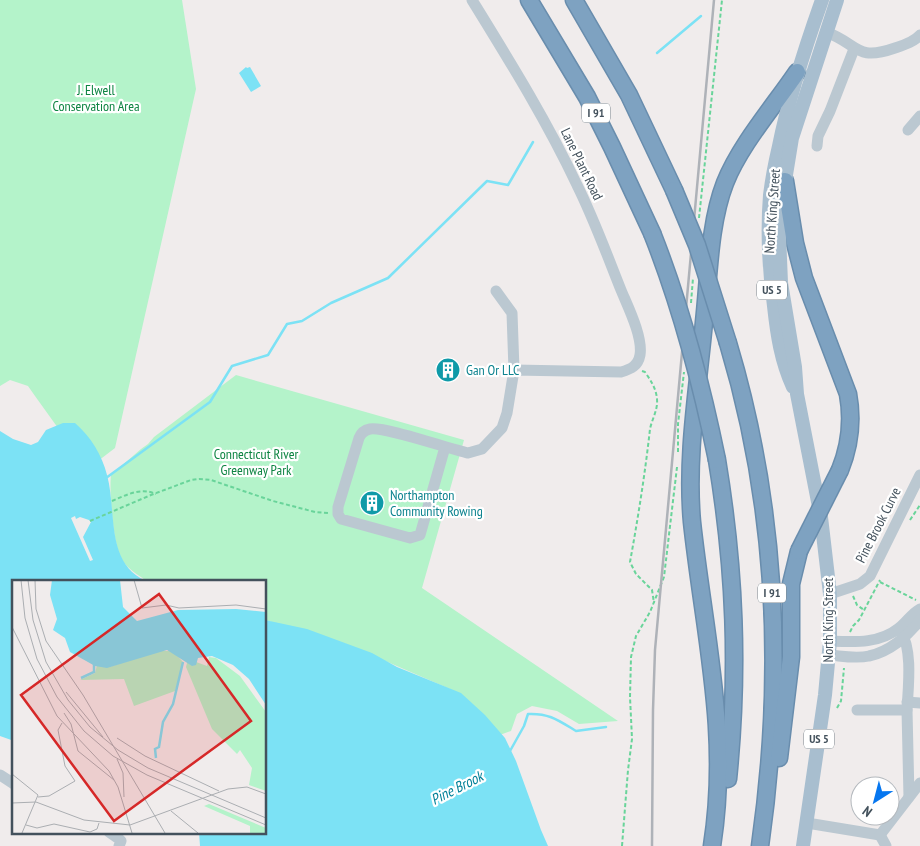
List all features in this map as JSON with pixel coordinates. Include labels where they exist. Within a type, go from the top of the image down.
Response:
[{"type":"highway","name":"I 91","points":[[529,0],[571,69],[600,122],[652,232],[683,323],[703,395],[717,460],[729,543],[735,642],[731,745],[720,846]]},
{"type":"highway","name":"I 91","points":[[574,0],[629,95],[674,190],[697,245],[742,392],[756,458],[770,556],[773,646],[772,719],[768,787],[760,846]]},
{"type":"highway","points":[[712,846],[718,785],[717,716],[711,652],[695,540],[691,491],[691,456],[712,248],[718,205],[725,183],[746,145],[798,72]]},
{"type":"highway","points":[[760,846],[775,782],[782,737],[791,657],[791,584],[799,552],[840,470],[850,432],[848,394],[804,278],[795,243],[785,181]]},
{"type":"main road","name":"North King Street","points":[[797,394],[785,369],[776,328],[769,270],[770,194],[784,119],[822,0]]},
{"type":"main road","name":"North King Street","points":[[804,846],[829,655],[830,594],[821,518],[797,394],[796,367],[785,313],[779,265],[779,234],[792,138],[837,0]]},
{"type":"street","name":"Lane Plant Road","points":[[472,0],[538,111],[577,184],[628,306],[637,334],[640,354],[638,362],[633,368]]},
{"type":"street","points":[[826,32],[837,36],[854,49],[871,54],[884,52],[906,44],[920,35]]},
{"type":"street","points":[[817,146],[818,136],[830,111],[854,49]]},
{"type":"street","points":[[908,130],[920,116]]},
{"type":"street","points":[[445,448],[420,535],[410,538],[341,519],[338,514],[338,507],[359,438],[364,431],[371,428],[386,430],[468,453],[482,449],[502,428],[507,413],[514,370],[512,313],[496,290]]},
{"type":"street","points":[[514,370],[622,372],[633,368]]},
{"type":"street","name":"Pine Brook Curve","points":[[830,594],[860,584],[872,571],[920,475]]},
{"type":"street","points":[[909,798],[908,658],[902,632],[914,612],[920,609]]},
{"type":"street","points":[[829,655],[870,656],[883,651],[902,632],[920,620]]},
{"type":"street","points":[[830,641],[865,642],[902,632]]},
{"type":"street","points":[[856,710],[907,706],[920,703]]},
{"type":"street","points":[[0,775],[12,783]]},
{"type":"street","points":[[880,835],[920,784]]},
{"type":"street","points":[[807,823],[880,835]]},
{"type":"street","points":[[112,834],[120,839],[119,846]]},
{"type":"street","points":[[880,835],[886,846]]},
{"type":"path","points":[[699,225],[722,0]]},
{"type":"path","points":[[691,303],[694,274]]},
{"type":"path","points":[[633,368],[645,372],[655,386],[657,401],[656,411],[651,422],[644,479],[630,562],[636,574],[652,590],[654,603]]},
{"type":"path","points":[[678,454],[678,424],[684,372]]},
{"type":"path","points":[[622,846],[632,739],[631,657],[636,636],[654,603],[664,577],[678,463]]},
{"type":"path","points":[[90,521],[191,480],[211,480],[298,508],[338,514]]},
{"type":"path","points":[[112,501],[141,491],[148,490],[156,494]]},
{"type":"path","points":[[872,571],[914,600],[920,600]]},
{"type":"path","points":[[852,595],[857,605],[864,610]]},
{"type":"path","points":[[837,708],[841,701],[844,668]]},
{"type":"green space","name":"J. Elwell Conservation Area","points":[[0,0],[182,0],[196,89],[115,448],[81,474],[58,428],[28,386],[10,380],[0,386]]},
{"type":"green space","name":"Connecticut River Greenway Park","points":[[236,375],[464,440],[422,588],[618,721],[579,724],[557,711],[532,706],[517,714],[511,731],[497,736],[450,689],[346,644],[266,620],[266,580],[145,580],[123,562],[118,551],[111,505],[111,475],[154,437]]},
{"type":"water","points":[[246,67],[250,67],[261,86],[251,92],[239,73]]},
{"type":"water","points":[[63,423],[75,423],[91,440],[99,453],[107,475],[118,549],[124,562],[133,573],[144,580],[12,580],[12,740],[0,736],[0,431],[13,439],[31,445],[38,442],[46,430]]},
{"type":"water","points":[[266,620],[307,629],[372,653],[397,667],[461,693],[485,715],[505,738],[516,761],[548,846],[200,846],[199,834],[266,834]]},
{"type":"pier","points":[[75,516],[76,519],[80,517],[91,522],[83,537],[93,560],[90,561],[71,518]]},
{"type":"waterway","points":[[657,53],[701,16]]},
{"type":"waterway","points":[[106,478],[210,402],[232,366],[268,355],[287,324],[302,321],[331,303],[388,278],[487,181],[508,185],[533,142]]},
{"type":"waterway","name":"Pine Brook","points":[[510,751],[524,726],[528,714],[548,716],[576,731],[606,727]]},
{"type":"railway","points":[[652,846],[655,650],[714,0]]},
{"type":"place","name":"Gan Or LLC","points":[[448,370]]},
{"type":"place","name":"Northampton Community Rowing","points":[[372,503]]}]
